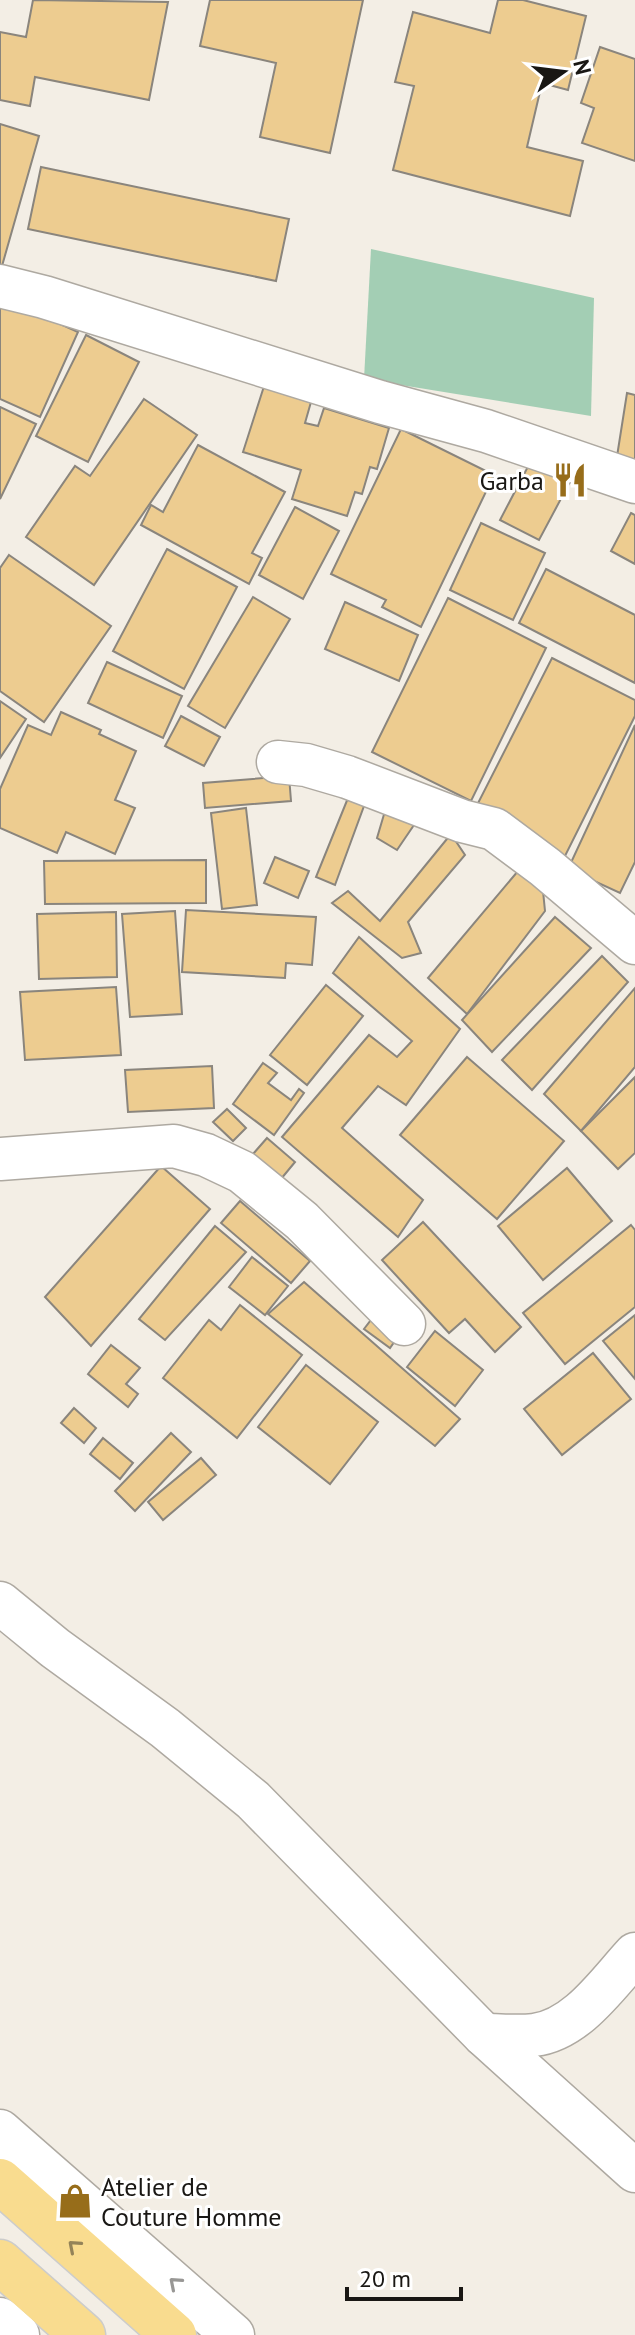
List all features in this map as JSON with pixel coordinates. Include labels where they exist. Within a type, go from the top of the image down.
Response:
[{"type":"main road","points":[[0,2181],[174,2335]]},
{"type":"main road","points":[[0,2262],[83,2335]]},
{"type":"street","points":[[0,286],[380,402],[486,431],[635,482]]},
{"type":"street","points":[[278,762],[306,765],[347,777],[462,821],[494,829],[545,867],[635,943]]},
{"type":"street","points":[[0,1159],[174,1146],[206,1155],[242,1172],[302,1221],[404,1324]]},
{"type":"street","points":[[0,1603],[67,1657],[165,1728],[253,1800],[484,2035],[635,2171]]},
{"type":"street","points":[[484,2035],[534,2035],[560,2026],[586,2007],[635,1954]]},
{"type":"street","points":[[0,2131],[233,2335]]},
{"type":"street","points":[[0,2319],[18,2335]]},
{"type":"green space","points":[[371,249],[594,298],[591,416],[364,379]]},
{"type":"building","points":[[33,0],[168,2],[149,100],[35,77],[30,106],[0,100],[0,32],[26,37]]},
{"type":"building","points":[[210,0],[363,0],[330,153],[260,137],[276,63],[200,46]]},
{"type":"building","points":[[498,0],[523,0],[586,16],[568,90],[542,83],[527,147],[583,161],[570,216],[393,170],[414,86],[395,82],[413,12],[490,33]]},
{"type":"building","points":[[600,47],[635,59],[635,161],[582,143],[594,108],[581,103]]},
{"type":"building","points":[[0,124],[39,136],[0,273]]},
{"type":"building","points":[[41,167],[289,219],[276,281],[28,229]]},
{"type":"building","points":[[0,297],[78,332],[40,417],[0,399]]},
{"type":"building","points":[[86,335],[139,362],[88,462],[36,436]]},
{"type":"building","points":[[266,380],[313,395],[305,423],[318,426],[324,408],[389,428],[377,469],[370,467],[362,494],[355,492],[347,516],[292,499],[301,470],[243,452]]},
{"type":"building","points":[[627,393],[635,395],[635,472],[615,469]]},
{"type":"building","points":[[144,399],[197,435],[94,585],[26,537],[75,466],[90,476]]},
{"type":"building","points":[[0,407],[36,424],[0,499]]},
{"type":"building","points":[[401,429],[494,475],[421,627],[382,607],[386,600],[331,574]]},
{"type":"building","points":[[198,445],[285,492],[252,553],[262,558],[249,584],[141,525],[151,505],[163,512]]},
{"type":"building","points":[[533,457],[572,478],[539,540],[500,520]]},
{"type":"building","points":[[295,507],[339,531],[303,599],[259,575]]},
{"type":"building","points":[[631,513],[635,515],[635,564],[611,551]]},
{"type":"building","points":[[481,523],[545,553],[513,620],[450,590]]},
{"type":"building","points":[[167,549],[237,587],[184,689],[113,651]]},
{"type":"building","points":[[9,555],[111,626],[44,722],[0,691],[0,568]]},
{"type":"building","points":[[546,569],[635,615],[635,683],[519,623]]},
{"type":"building","points":[[253,597],[290,619],[225,728],[188,706]]},
{"type":"building","points":[[448,598],[546,648],[471,801],[372,752]]},
{"type":"building","points":[[345,602],[418,635],[399,681],[325,649]]},
{"type":"building","points":[[552,658],[635,700],[635,716],[564,858],[474,811]]},
{"type":"building","points":[[107,662],[182,696],[163,738],[88,703]]},
{"type":"building","points":[[0,701],[26,719],[0,758]]},
{"type":"building","points":[[61,712],[101,730],[99,734],[136,751],[115,800],[135,808],[115,854],[66,832],[57,853],[0,828],[0,789],[28,725],[51,735]]},
{"type":"building","points":[[181,716],[220,737],[204,766],[165,746]]},
{"type":"building","points":[[635,725],[635,862],[620,893],[568,869]]},
{"type":"building","points":[[289,776],[291,801],[205,808],[203,783]]},
{"type":"building","points":[[348,798],[364,806],[335,885],[316,877]]},
{"type":"building","points":[[246,808],[257,905],[222,909],[211,813]]},
{"type":"building","points":[[385,811],[416,822],[397,850],[377,838]]},
{"type":"building","points":[[451,834],[465,855],[408,922],[421,953],[402,958],[332,903],[348,891],[380,921]]},
{"type":"building","points":[[275,857],[309,871],[298,898],[264,883]]},
{"type":"building","points":[[206,860],[206,903],[45,904],[44,861]]},
{"type":"building","points":[[518,871],[541,871],[545,911],[467,1014],[428,978]]},
{"type":"building","points":[[186,910],[316,917],[312,965],[286,963],[285,978],[182,972]]},
{"type":"building","points":[[175,911],[182,1014],[130,1017],[122,914]]},
{"type":"building","points":[[116,912],[117,977],[39,979],[37,914]]},
{"type":"building","points":[[555,917],[591,948],[492,1052],[462,1020]]},
{"type":"building","points":[[359,937],[460,1029],[406,1105],[378,1086],[342,1128],[423,1200],[398,1237],[282,1137],[369,1035],[397,1057],[412,1041],[333,973]]},
{"type":"building","points":[[602,956],[628,982],[532,1090],[502,1060]]},
{"type":"building","points":[[326,985],[363,1016],[307,1085],[270,1055]]},
{"type":"building","points":[[116,987],[121,1055],[25,1060],[20,992]]},
{"type":"building","points":[[635,988],[635,1067],[581,1131],[544,1094]]},
{"type":"building","points":[[467,1057],[564,1141],[497,1219],[400,1135]]},
{"type":"building","points":[[263,1063],[277,1073],[268,1083],[291,1100],[299,1089],[304,1093],[274,1135],[233,1104]]},
{"type":"building","points":[[212,1066],[214,1108],[128,1112],[125,1070]]},
{"type":"building","points":[[635,1077],[635,1153],[618,1169],[581,1131]]},
{"type":"building","points":[[227,1109],[246,1128],[233,1141],[213,1122]]},
{"type":"building","points":[[267,1138],[295,1162],[281,1179],[253,1154]]},
{"type":"building","points":[[161,1166],[210,1209],[91,1346],[45,1297]]},
{"type":"building","points":[[567,1168],[612,1221],[543,1280],[498,1226]]},
{"type":"building","points":[[240,1201],[310,1261],[291,1283],[221,1223]]},
{"type":"building","points":[[423,1222],[521,1327],[495,1352],[465,1319],[449,1333],[382,1260]]},
{"type":"building","points":[[631,1225],[635,1230],[635,1307],[565,1364],[523,1313]]},
{"type":"building","points":[[215,1226],[246,1252],[165,1340],[139,1319]]},
{"type":"building","points":[[252,1257],[288,1286],[265,1315],[229,1287]]},
{"type":"building","points":[[304,1282],[460,1419],[435,1446],[268,1314]]},
{"type":"building","points":[[240,1305],[302,1355],[237,1438],[163,1378],[209,1320],[221,1330]]},
{"type":"building","points":[[635,1315],[635,1379],[603,1341]]},
{"type":"building","points":[[374,1316],[399,1335],[390,1348],[364,1329]]},
{"type":"building","points":[[435,1331],[483,1370],[455,1406],[407,1367]]},
{"type":"building","points":[[111,1345],[140,1368],[126,1384],[138,1394],[128,1407],[88,1374]]},
{"type":"building","points":[[593,1353],[631,1399],[562,1455],[524,1409]]},
{"type":"building","points":[[306,1365],[378,1422],[330,1484],[258,1427]]},
{"type":"building","points":[[74,1408],[96,1428],[84,1443],[61,1423]]},
{"type":"building","points":[[171,1433],[191,1452],[135,1511],[115,1491]]},
{"type":"building","points":[[103,1438],[133,1463],[120,1479],[90,1454]]},
{"type":"building","points":[[201,1458],[216,1475],[163,1520],[148,1502]]},
{"type":"place","name":"Garba","points":[[570,480]]},
{"type":"place","name":"Atelier de Couture Homme","points":[[75,2201]]}]
